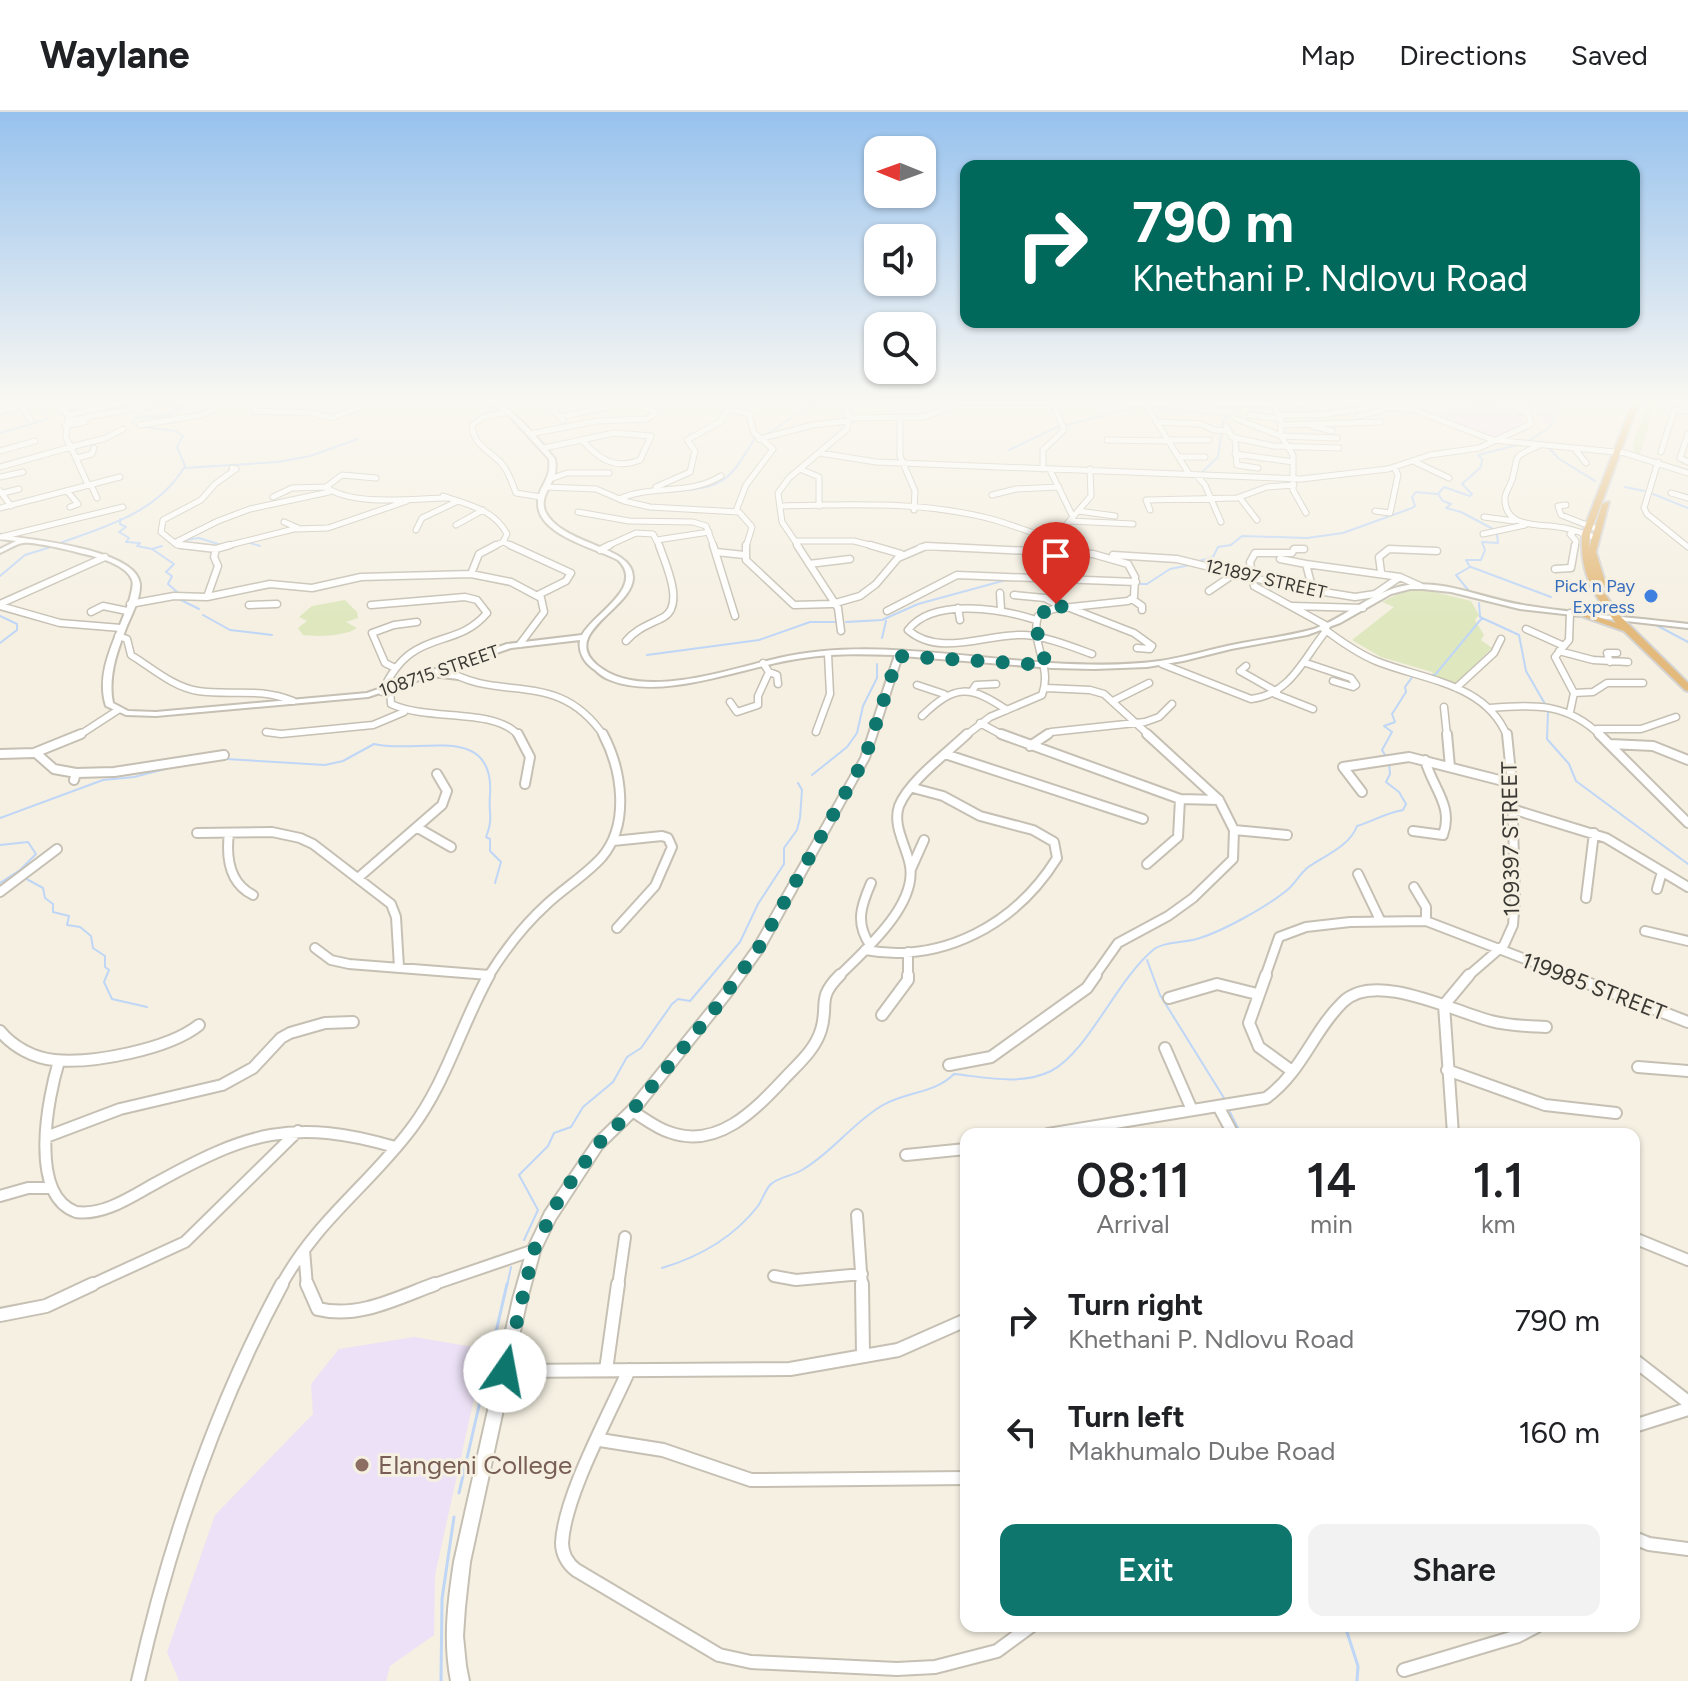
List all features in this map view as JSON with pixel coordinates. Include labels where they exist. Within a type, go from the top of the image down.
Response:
[{"type":"main road","points":[[1614,472],[1592,531],[1592,558],[1598,577],[1619,617],[1634,636],[1688,688]]},
{"type":"main road","points":[[1575,614],[1605,620],[1634,636]]},
{"type":"main road","points":[[1619,617],[1688,678]]},
{"type":"street","points":[[0,477],[22,472]]},
{"type":"street","points":[[83,472],[97,498]]},
{"type":"street","points":[[231,472],[201,500],[161,522],[161,532],[173,543],[216,549],[297,529],[328,528],[399,503],[423,499]]},
{"type":"street","points":[[507,472],[516,493],[541,497]]},
{"type":"street","points":[[551,472],[541,497],[541,511],[552,524],[575,541],[624,561],[630,580],[584,637],[583,651],[593,667],[606,675],[634,682],[677,682],[763,663],[828,654],[1110,668],[1162,664],[1325,628],[1402,588],[1420,586]]},
{"type":"street","points":[[619,499],[690,472]]},
{"type":"street","points":[[736,511],[746,485],[756,472]]},
{"type":"street","points":[[796,472],[780,487],[782,522],[835,603],[841,615],[841,631]]},
{"type":"street","points":[[810,472],[818,475],[819,506]]},
{"type":"street","points":[[906,472],[915,491],[914,510]]},
{"type":"street","points":[[1049,472],[1074,516]]},
{"type":"street","points":[[1053,540],[1093,492],[1090,472]]},
{"type":"street","points":[[1154,472],[1293,482]]},
{"type":"street","points":[[1242,472],[1244,478]]},
{"type":"street","points":[[1293,472],[1293,482],[1306,513]]},
{"type":"street","points":[[1150,510],[1146,500],[1240,498],[1267,487],[1359,472]]},
{"type":"street","points":[[1375,511],[1390,513],[1397,480],[1395,472]]},
{"type":"street","points":[[1437,472],[1449,478]]},
{"type":"street","points":[[1513,472],[1505,503],[1514,521]]},
{"type":"street","points":[[1655,472],[1644,508],[1647,514],[1688,547]]},
{"type":"street","points":[[548,483],[567,473],[609,473]]},
{"type":"street","points":[[1196,475],[1221,522]]},
{"type":"street","points":[[173,543],[225,518],[328,490],[336,476],[376,478]]},
{"type":"street","points":[[656,487],[691,489],[711,483],[721,476]]},
{"type":"street","points":[[0,508],[120,477]]},
{"type":"street","points":[[548,483],[596,489],[619,499],[660,508],[736,511],[749,520],[752,527],[744,555]]},
{"type":"street","points":[[992,495],[1016,489],[1059,487]]},
{"type":"street","points":[[273,497],[292,488],[328,490],[358,499],[367,496],[448,498]]},
{"type":"street","points":[[11,506],[1,492],[19,489]]},
{"type":"street","points":[[67,491],[78,504],[70,507]]},
{"type":"street","points":[[1671,493],[1688,498]]},
{"type":"street","points":[[438,495],[484,510],[500,520],[507,534],[503,542],[479,554],[471,574]]},
{"type":"street","points":[[1240,498],[1257,520]]},
{"type":"street","points":[[416,530],[422,518],[458,501]]},
{"type":"street","points":[[780,506],[855,504],[974,515],[1053,540],[1060,552]]},
{"type":"street","points":[[1566,505],[1558,506],[1561,515],[1592,531]]},
{"type":"street","points":[[1,537],[123,507]]},
{"type":"street","points":[[456,525],[484,510]]},
{"type":"street","points":[[578,512],[629,521],[699,523],[706,526],[735,616]]},
{"type":"street","points":[[1074,516],[1115,516]]},
{"type":"street","points":[[1074,516],[1133,524]]},
{"type":"street","points":[[1484,517],[1527,525],[1592,531]]},
{"type":"street","points":[[284,522],[298,526],[297,529]]},
{"type":"street","points":[[1483,534],[1527,525]]},
{"type":"street","points":[[1555,569],[1571,568],[1576,541],[1570,534],[1575,531]]},
{"type":"street","points":[[600,550],[639,532],[653,534],[674,592],[675,605],[668,614],[632,633],[626,641]]},
{"type":"street","points":[[657,540],[709,532]]},
{"type":"street","points":[[0,754],[37,754],[72,741],[118,710],[109,704],[107,686],[136,584],[132,571],[105,557],[1,537]]},
{"type":"street","points":[[0,551],[21,541]]},
{"type":"street","points":[[716,552],[744,555],[790,603],[799,605],[848,601],[870,590],[901,554],[854,541],[795,541]]},
{"type":"street","points":[[503,542],[571,573],[566,581],[538,595]]},
{"type":"street","name":"121897 STREET","points":[[901,554],[931,545],[1177,559],[1313,591],[1368,596],[1392,585],[1400,577]]},
{"type":"street","points":[[1378,560],[1393,548],[1437,551]]},
{"type":"street","points":[[207,597],[218,566],[214,557],[216,549]]},
{"type":"street","points":[[1304,549],[1294,549],[1292,553],[1255,553],[1250,560],[1256,589],[1377,662],[1456,688],[1490,708],[1549,707],[1570,712],[1597,729],[1686,820]]},
{"type":"street","points":[[1105,555],[1128,564],[1136,582],[1132,599]]},
{"type":"street","points":[[0,605],[32,588],[74,575],[105,557]]},
{"type":"street","points":[[1046,576],[1049,558]]},
{"type":"street","points":[[809,564],[850,559]]},
{"type":"street","points":[[1280,559],[1381,572],[1420,586],[1575,614],[1688,624]]},
{"type":"street","points":[[1378,560],[1381,572]]},
{"type":"street","points":[[1378,560],[1400,577]]},
{"type":"street","points":[[1306,564],[1313,591]]},
{"type":"street","points":[[91,612],[103,606],[129,608],[174,596],[207,597],[270,584],[312,588],[367,577],[471,574],[511,582],[538,595],[544,612],[520,644]]},
{"type":"street","points":[[1209,591],[1235,574]]},
{"type":"street","points":[[887,611],[953,576],[1046,576],[1136,582]]},
{"type":"street","points":[[236,593],[241,594],[251,607],[277,604]]},
{"type":"street","points":[[1000,593],[1001,610]]},
{"type":"street","points":[[1014,595],[1045,598],[1087,620],[1127,630],[1152,646],[1150,649],[1137,648]]},
{"type":"street","points":[[371,605],[457,597],[477,600],[485,609],[486,616],[480,623],[419,645],[395,668],[386,690],[391,704],[404,712],[426,717],[498,720],[514,728],[521,733],[530,756],[531,765],[525,784]]},
{"type":"street","points":[[632,1111],[668,1132],[685,1136],[722,1131],[757,1108],[810,1051],[821,1030],[825,990],[883,932],[907,892],[911,869],[897,822],[899,807],[945,754],[980,723],[1036,700],[1046,688],[1046,665],[1036,636],[1036,620],[1044,612],[1132,599],[1142,606],[1142,610]]},
{"type":"street","points":[[0,605],[60,623],[120,632],[126,638],[131,655],[195,691],[251,689],[293,701]]},
{"type":"street","points":[[1288,606],[1363,608]]},
{"type":"street","points":[[958,608],[960,620]]},
{"type":"street","points":[[1036,620],[1001,610],[958,608],[912,624],[909,633],[922,640],[969,642],[1009,634],[1036,636],[1092,654]]},
{"type":"street","points":[[1570,712],[1574,693],[1555,657],[1569,640],[1575,614]]},
{"type":"street","points":[[395,668],[385,663],[372,636],[377,630],[417,622]]},
{"type":"street","points":[[1162,664],[1251,699],[1276,693],[1306,663],[1325,628]]},
{"type":"street","points":[[1526,629],[1562,648],[1610,662],[1628,662]]},
{"type":"street","name":"108715 STREET","points":[[118,710],[156,714],[353,697],[386,690],[520,644],[584,637]]},
{"type":"street","points":[[1456,688],[1494,653],[1501,639]]},
{"type":"street","points":[[1610,662],[1607,653],[1617,653]]},
{"type":"street","points":[[816,732],[830,708],[832,691],[828,654]]},
{"type":"street","points":[[460,1681],[455,1604],[462,1562],[534,1250],[574,1176],[598,1144],[632,1111],[725,995],[766,935],[865,758],[898,656]]},
{"type":"street","points":[[763,663],[769,672],[777,675],[778,684]]},
{"type":"street","points":[[1306,663],[1351,678],[1356,685],[1353,687],[1333,681]]},
{"type":"street","points":[[1246,666],[1239,670],[1276,693],[1313,709]]},
{"type":"street","points":[[445,669],[456,677]]},
{"type":"street","points":[[730,702],[737,712],[758,705],[758,696],[769,672]]},
{"type":"street","points":[[138,1681],[153,1611],[201,1469],[253,1342],[304,1249],[330,1215],[395,1147],[426,1107],[489,975],[535,916],[599,859],[613,841],[619,814],[615,768],[609,745],[594,723],[578,708],[551,695],[521,687],[475,684],[456,677],[431,675]]},
{"type":"street","points":[[972,691],[980,683],[996,684]]},
{"type":"street","points":[[1113,701],[1149,683]]},
{"type":"street","points":[[1574,693],[1593,692],[1607,683],[1643,683]]},
{"type":"street","points":[[917,685],[944,694],[972,691],[1007,710]]},
{"type":"street","points":[[949,1065],[978,1062],[1001,1052],[1087,988],[1118,943],[1168,916],[1217,878],[1233,859],[1234,830],[1219,800],[1113,701],[1090,690],[1046,688]]},
{"type":"street","points":[[922,716],[944,694]]},
{"type":"street","points":[[1030,746],[1051,732],[1137,723],[1159,717],[1172,704]]},
{"type":"street","points":[[1444,707],[1450,767]]},
{"type":"street","name":"109397 STREET","points":[[1490,708],[1508,735],[1511,783],[1513,916],[1510,934],[1500,950]]},
{"type":"street","points":[[266,732],[281,734],[373,725],[404,712]]},
{"type":"street","points":[[1597,729],[1641,729],[1676,717]]},
{"type":"street","points":[[980,723],[1030,746],[1180,799],[1219,800]]},
{"type":"street","points":[[1610,744],[1653,746],[1688,760]]},
{"type":"street","points":[[37,754],[54,769],[74,778],[107,775],[204,751],[224,755]]},
{"type":"street","points":[[945,754],[1143,819]]},
{"type":"street","points":[[1362,792],[1343,767],[1401,756],[1511,783]]},
{"type":"street","points":[[1413,831],[1437,836],[1443,835],[1446,830],[1446,804],[1428,778],[1425,760]]},
{"type":"street","points":[[358,878],[446,800],[446,785],[437,774]]},
{"type":"street","points":[[871,883],[858,918],[859,929],[868,947],[878,953],[908,952],[975,936],[988,929],[1041,882],[1058,853],[1054,842],[1037,832],[980,816],[943,796],[913,788]]},
{"type":"street","points":[[1147,864],[1178,837],[1180,799]]},
{"type":"street","points":[[1512,809],[1594,833],[1617,843],[1688,887]]},
{"type":"street","points":[[418,828],[451,847]]},
{"type":"street","points":[[1234,830],[1287,835]]},
{"type":"street","points":[[197,833],[267,833],[303,838],[385,898],[394,909],[399,967]]},
{"type":"street","points":[[229,833],[227,851],[238,887],[253,895]]},
{"type":"street","points":[[1586,898],[1594,833]]},
{"type":"street","points":[[613,841],[662,836],[668,838],[672,847],[655,886],[617,928]]},
{"type":"street","points":[[911,869],[916,864],[924,840]]},
{"type":"street","points":[[0,892],[57,849]]},
{"type":"street","points":[[1657,889],[1662,872]]},
{"type":"street","points":[[1358,874],[1380,920]]},
{"type":"street","points":[[1292,1071],[1268,1056],[1254,1039],[1249,1023],[1279,937],[1284,932],[1306,927],[1380,920],[1426,921],[1426,907],[1414,887]]},
{"type":"street","name":"119985 STREET","points":[[1426,921],[1688,1023]]},
{"type":"street","points":[[1645,931],[1688,941]]},
{"type":"street","points":[[315,948],[323,956],[337,962],[489,975]]},
{"type":"street","points":[[1452,1128],[1444,1005],[1453,990],[1500,950]]},
{"type":"street","points":[[882,1015],[908,980],[908,952]]},
{"type":"street","points":[[1169,998],[1217,984],[1257,994]]},
{"type":"street","points":[[1084,1128],[1266,1098],[1284,1085],[1340,1005],[1359,992],[1386,990],[1489,1021],[1546,1027]]},
{"type":"street","points":[[46,1137],[120,1109],[222,1085],[253,1068],[285,1036],[312,1026],[353,1022]]},
{"type":"street","points":[[0,1031],[19,1047],[59,1061],[151,1047],[190,1035],[199,1025]]},
{"type":"street","points":[[1165,1048],[1192,1110]]},
{"type":"street","points":[[59,1061],[47,1100],[46,1157],[52,1188],[61,1204],[68,1209],[90,1212],[114,1205],[230,1145],[261,1135],[298,1131],[366,1138],[395,1147]]},
{"type":"street","points":[[1638,1067],[1688,1071]]},
{"type":"street","points":[[1447,1070],[1545,1105],[1616,1113]]},
{"type":"street","points":[[1218,1106],[1230,1128]]},
{"type":"street","points":[[0,1315],[46,1306],[185,1242],[220,1211],[298,1131]]},
{"type":"street","points":[[906,1155],[960,1150]]},
{"type":"street","points":[[0,1196],[28,1188],[52,1188]]},
{"type":"street","points":[[857,1215],[862,1274],[863,1355]]},
{"type":"street","points":[[606,1370],[625,1237]]},
{"type":"street","points":[[1640,1240],[1688,1260]]},
{"type":"street","points":[[304,1249],[308,1292],[318,1309],[339,1314],[358,1311],[534,1250]]},
{"type":"street","points":[[774,1276],[796,1280],[862,1274]]},
{"type":"street","points":[[505,1371],[790,1369],[898,1350],[960,1323]]},
{"type":"street","points":[[1640,1365],[1688,1402]]},
{"type":"street","points":[[629,1370],[567,1510],[563,1532],[564,1556],[576,1570],[719,1655],[751,1662],[897,1669],[935,1667],[997,1651],[1023,1632]]},
{"type":"street","points":[[1640,1424],[1688,1409]]},
{"type":"street","points":[[600,1440],[663,1450],[751,1480],[960,1478]]},
{"type":"street","points":[[1640,1540],[1688,1549]]},
{"type":"street","points":[[1404,1670],[1526,1632]]},
{"type":"shaded area","name":"Elangeni College","points":[[414,1337],[485,1349],[435,1575],[434,1635],[390,1666],[386,1681],[179,1681],[167,1652],[215,1515],[313,1414],[311,1384],[339,1349]]},
{"type":"green space","points":[[1423,589],[1471,601],[1479,615],[1475,620],[1484,635],[1481,640],[1492,648],[1455,684],[1435,678],[1432,672],[1381,657],[1352,640],[1394,607],[1382,602],[1404,591]]},
{"type":"green space","points":[[345,600],[357,612],[358,618],[346,622],[357,628],[352,631],[316,636],[303,635],[298,628],[307,621],[299,617],[312,606]]},
{"type":"waterway","points":[[120,519],[161,495],[181,472]]},
{"type":"waterway","points":[[676,491],[717,484],[732,472]]},
{"type":"waterway","points":[[1475,472],[1462,484],[1472,494],[1470,496],[1444,487],[1438,494],[1443,501],[1451,504],[1446,508],[1461,512],[1493,529]]},
{"type":"waterway","points":[[1581,472],[1595,481]]},
{"type":"waterway","points":[[1625,487],[1644,491]]},
{"type":"waterway","points":[[1199,561],[1213,557],[1218,547],[1231,545],[1242,536],[1307,538],[1343,533],[1412,508],[1415,506],[1412,497],[1416,492],[1437,494]]},
{"type":"waterway","points":[[1653,494],[1688,508]]},
{"type":"waterway","points":[[60,543],[120,519]]},
{"type":"waterway","points":[[120,519],[120,524],[126,527],[119,532],[129,538],[126,542],[140,543],[137,546],[152,549]]},
{"type":"waterway","points":[[1469,591],[1456,575],[1470,567],[1466,560],[1481,560],[1485,550],[1482,542],[1498,543],[1497,534]]},
{"type":"waterway","points":[[185,540],[199,538],[221,545]]},
{"type":"waterway","points":[[250,543],[260,546]]},
{"type":"waterway","points":[[0,576],[25,555],[54,546]]},
{"type":"waterway","points":[[152,549],[162,546]]},
{"type":"waterway","points":[[152,549],[174,564],[166,572],[172,576],[168,584],[177,592]]},
{"type":"waterway","points":[[1140,584],[1147,584],[1170,569],[1190,565]]},
{"type":"waterway","points":[[1471,567],[1551,597]]},
{"type":"waterway","points":[[846,622],[882,620],[918,604],[1006,580]]},
{"type":"waterway","points":[[1055,582],[1072,583]]},
{"type":"waterway","points":[[1083,583],[1124,585]]},
{"type":"waterway","points":[[179,599],[199,609]]},
{"type":"waterway","points":[[1479,603],[1480,617],[1519,635],[1526,671],[1545,704]]},
{"type":"waterway","points":[[203,615],[230,630],[272,635]]},
{"type":"waterway","points":[[0,616],[17,624],[17,630],[0,643]]},
{"type":"waterway","points":[[1431,675],[1435,675],[1482,618]]},
{"type":"waterway","points":[[882,638],[886,621]]},
{"type":"waterway","points":[[647,655],[759,640],[810,622],[836,622]]},
{"type":"waterway","points":[[1656,625],[1688,642]]},
{"type":"waterway","points":[[812,775],[847,747],[857,733],[863,706],[877,678],[877,664]]},
{"type":"waterway","points":[[1385,755],[1382,750],[1392,732],[1384,726],[1395,722],[1392,714],[1406,692],[1405,687],[1413,676],[1419,678]]},
{"type":"waterway","points":[[1548,712],[1547,739],[1569,764],[1576,781],[1688,864]]},
{"type":"waterway","points":[[226,759],[325,765],[343,761],[374,744],[467,749],[480,757],[488,772],[490,820],[486,837],[490,839],[490,851],[501,862],[495,883]]},
{"type":"waterway","points":[[187,765],[200,762]]},
{"type":"waterway","points":[[662,1268],[702,1252],[726,1237],[758,1206],[773,1182],[813,1163],[883,1105],[929,1089],[954,1074],[1028,1078],[1051,1071],[1064,1062],[1153,950],[1200,938],[1245,918],[1289,889],[1307,868],[1343,845],[1357,826],[1403,810],[1406,804],[1399,792],[1386,782],[1390,774],[1389,763]]},
{"type":"waterway","points":[[0,818],[103,780],[134,777],[169,768]]},
{"type":"waterway","points":[[524,1240],[538,1210],[519,1175],[548,1146],[554,1133],[571,1127],[583,1107],[613,1082],[627,1057],[641,1048],[672,1004],[678,999],[690,1001],[740,942],[758,904],[784,864],[784,848],[797,830],[802,790],[798,783]]},
{"type":"waterway","points":[[0,845],[28,842],[36,854],[20,870],[0,883]]},
{"type":"waterway","points":[[23,877],[43,888],[45,898],[53,904],[53,912],[69,916],[67,925],[80,927],[91,936],[93,948],[105,956],[105,967],[109,970],[104,982],[112,999],[147,1007]]},
{"type":"waterway","points":[[1147,960],[1160,995],[1224,1098]]},
{"type":"waterway","points":[[1230,1112],[1238,1128]]},
{"type":"waterway","points":[[507,1286],[511,1267]]},
{"type":"waterway","points":[[459,1493],[507,1284]]},
{"type":"waterway","points":[[441,1681],[442,1599],[454,1517]]},
{"type":"waterway","points":[[1347,1632],[1358,1666],[1357,1681]]},
{"type":"place","name":"Pick n Pay Express","points":[[1651,596]]},
{"type":"place","name":"Elangeni College","points":[[362,1465]]},
{"type":"route","points":[[505,1371],[534,1250],[560,1197],[598,1144],[632,1111],[714,1010],[758,949],[865,758],[898,656],[1046,665],[1035,624],[1044,612],[1065,608],[1056,604]]}]
